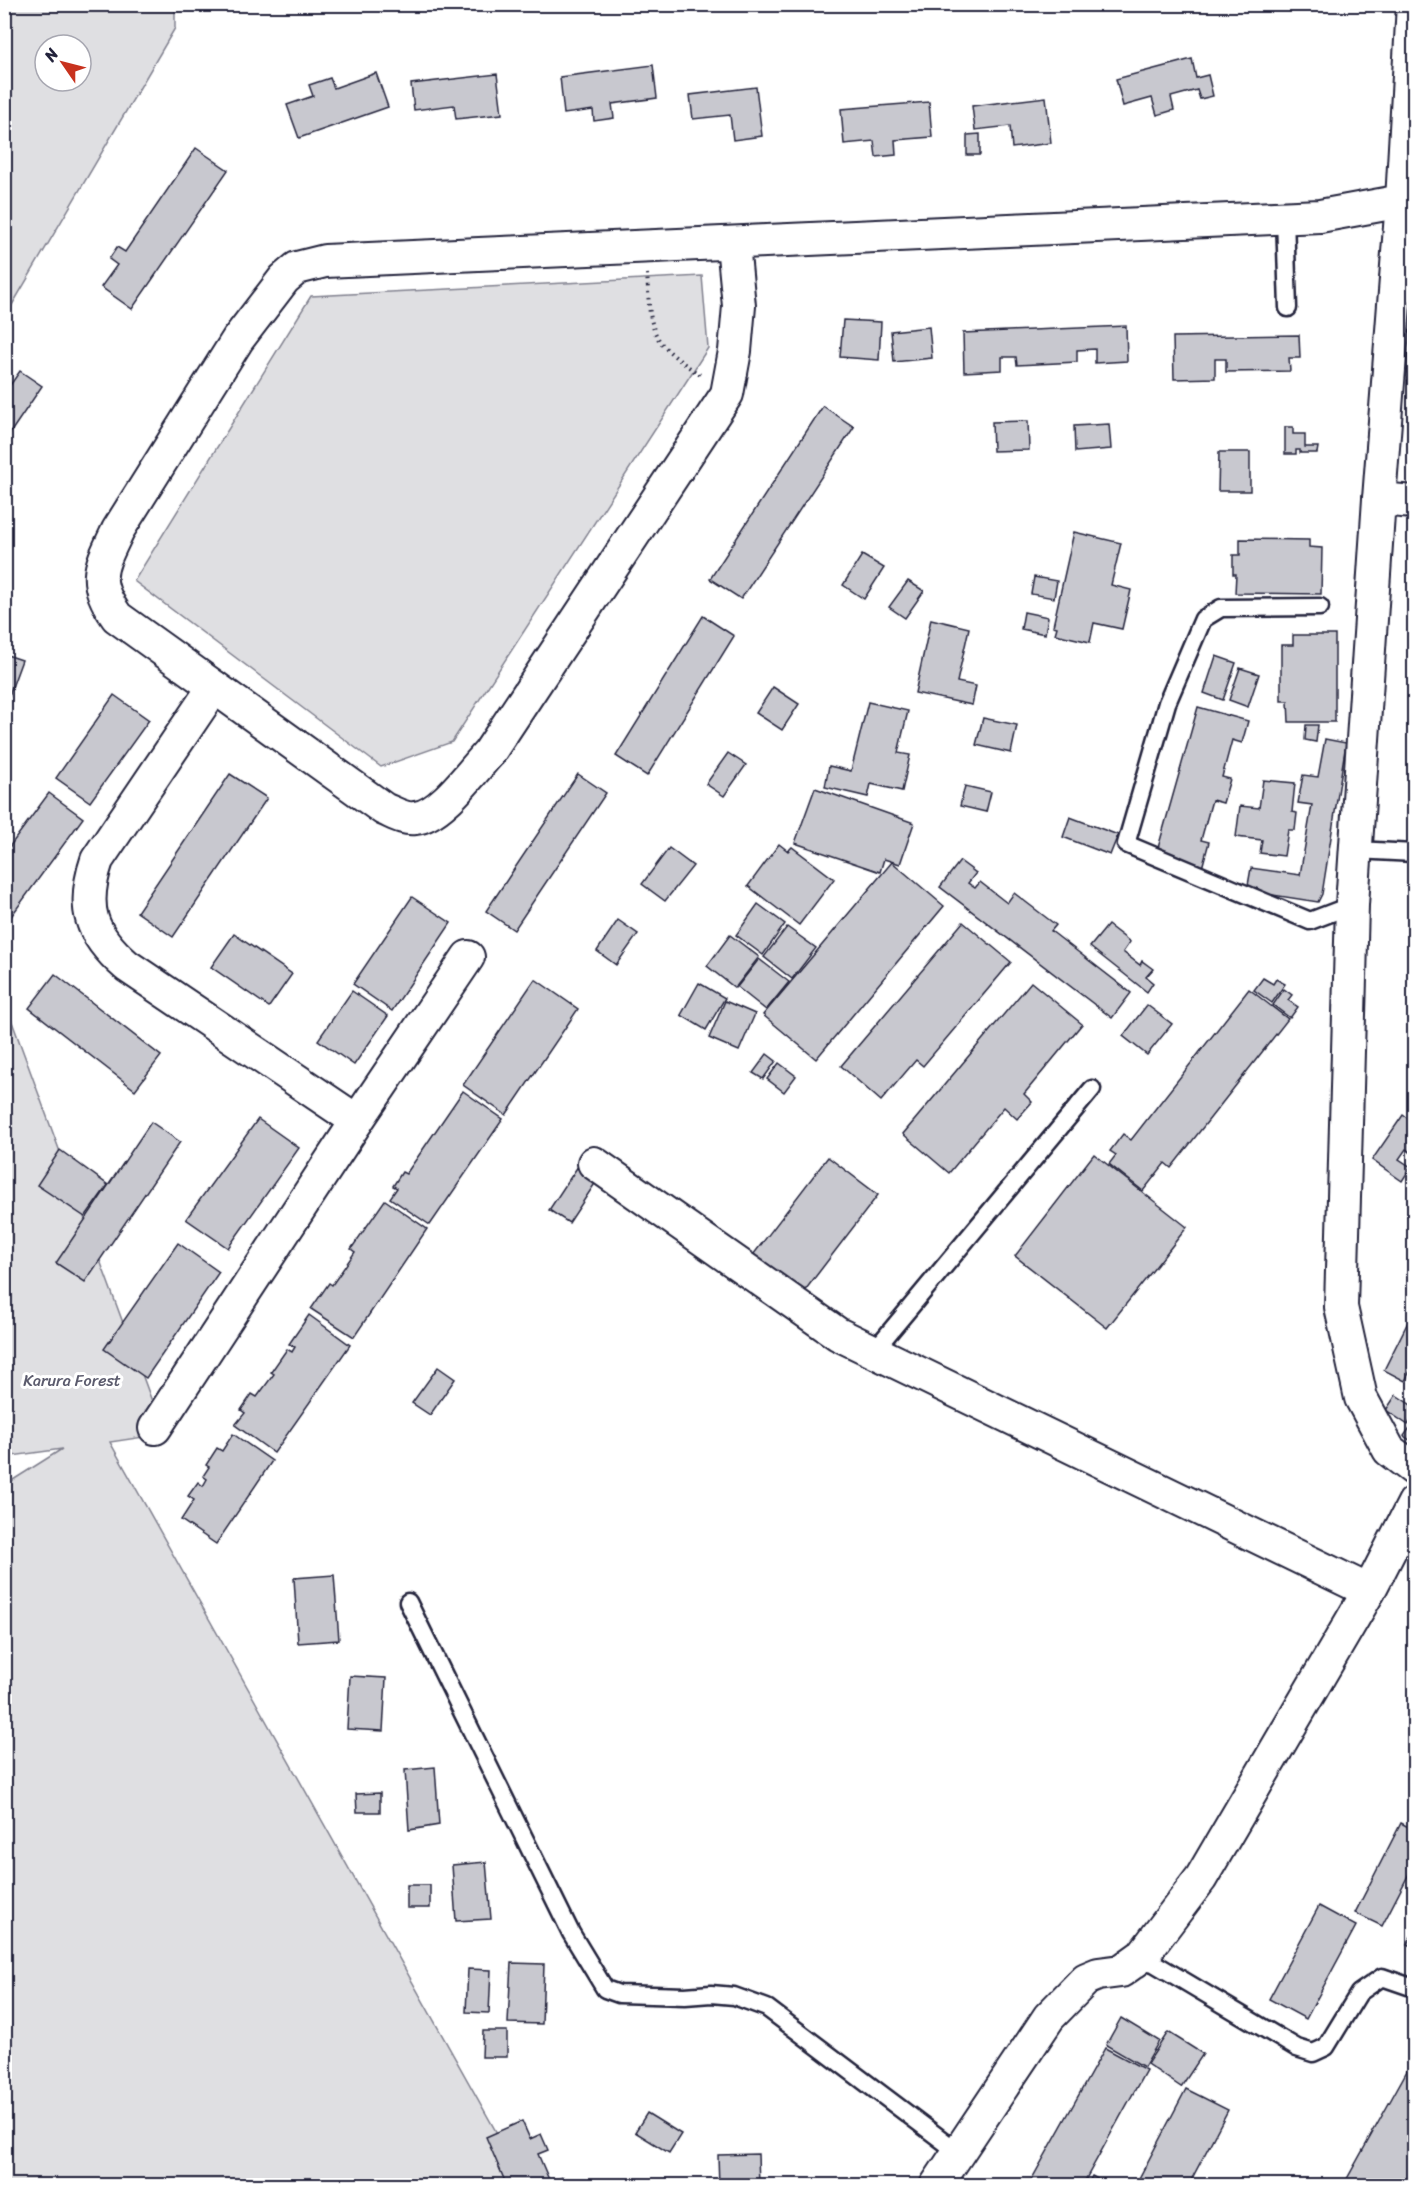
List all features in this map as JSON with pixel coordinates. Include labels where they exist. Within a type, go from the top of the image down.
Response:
[{"type":"street","points":[[1413,4],[1408,203],[1379,499],[1352,905],[1341,1307],[1361,1398],[1389,1450],[1414,1469]]},
{"type":"street","points":[[733,244],[739,306],[735,351],[727,394],[489,753],[445,802],[426,816],[414,819],[384,809],[117,617],[104,599],[100,583],[103,561],[118,530],[238,339],[284,279],[297,268],[325,261],[1320,216],[1408,203]]},
{"type":"street","points":[[1379,499],[1414,502]]},
{"type":"street","points":[[214,687],[97,860],[91,878],[89,904],[94,928],[108,950],[127,966],[357,1121]]},
{"type":"street","points":[[155,1428],[468,957]]},
{"type":"street","points":[[594,1163],[838,1334],[1369,1591]]},
{"type":"street","points":[[936,2186],[1049,2017],[1086,1979],[1098,1974],[1121,1971],[1142,1956],[1201,1878],[1369,1591],[1414,1503]]},
{"type":"lane","points":[[1285,218],[1288,308]]},
{"type":"lane","points":[[1320,607],[1221,608],[1203,619],[1167,703],[1126,844],[1310,921],[1352,905]]},
{"type":"lane","points":[[1356,850],[1414,853]]},
{"type":"lane","points":[[873,1352],[1092,1089]]},
{"type":"lane","points":[[408,1602],[572,1933],[605,1989],[620,1994],[734,1996],[767,2008],[958,2152]]},
{"type":"lane","points":[[1142,1956],[1297,2048],[1313,2053],[1326,2047],[1359,1993],[1382,1977],[1414,1988]]},
{"type":"path","points":[[644,247],[651,317],[660,342],[683,363],[727,394]]},
{"type":"green space","points":[[5,4],[175,5],[175,28],[5,317]]},
{"type":"green space","points":[[702,276],[708,348],[452,742],[381,767],[134,581],[311,296]]},
{"type":"green space","name":"Karura Forest","points":[[4,1000],[164,1434],[110,1442],[526,2185],[5,2185],[5,1485],[62,1449],[5,1457]]},
{"type":"building","points":[[1192,59],[1196,78],[1208,75],[1213,96],[1200,99],[1197,90],[1171,97],[1174,110],[1157,115],[1152,98],[1123,106],[1116,79]]},
{"type":"building","points":[[653,65],[657,98],[612,104],[614,118],[594,121],[593,110],[564,114],[560,77]]},
{"type":"building","points":[[376,73],[388,107],[299,138],[287,105],[313,96],[309,85],[330,78],[334,88]]},
{"type":"building","points":[[497,74],[502,114],[456,119],[454,105],[414,110],[411,84]]},
{"type":"building","points":[[756,87],[762,136],[733,140],[730,115],[693,119],[690,95]]},
{"type":"building","points":[[1046,97],[1051,143],[1012,148],[1010,126],[975,130],[972,106]]},
{"type":"building","points":[[929,102],[932,137],[895,140],[896,155],[876,157],[874,141],[844,144],[841,109]]},
{"type":"building","points":[[980,134],[980,155],[967,155],[967,135]]},
{"type":"building","points":[[196,148],[228,170],[132,309],[101,287],[117,265],[109,259],[117,247],[125,252]]},
{"type":"building","points":[[843,320],[881,322],[879,360],[840,357]]},
{"type":"building","points":[[1126,326],[1127,361],[1095,363],[1095,349],[1077,350],[1077,362],[1017,365],[1016,357],[1002,357],[1002,370],[964,372],[963,333]]},
{"type":"building","points":[[929,327],[932,358],[894,362],[891,331]]},
{"type":"building","points":[[1299,335],[1300,358],[1289,358],[1290,371],[1226,372],[1226,359],[1215,359],[1215,378],[1174,379],[1173,337]]},
{"type":"building","points":[[20,371],[42,386],[4,442],[4,390],[6,391]]},
{"type":"building","points":[[823,406],[854,427],[741,599],[710,579]]},
{"type":"building","points":[[1028,421],[1029,450],[993,451],[992,422]]},
{"type":"building","points":[[1109,424],[1111,449],[1075,452],[1074,426]]},
{"type":"building","points":[[1285,427],[1293,427],[1293,434],[1305,434],[1305,447],[1318,447],[1317,453],[1300,453],[1300,450],[1296,450],[1296,454],[1285,454]]},
{"type":"building","points":[[1219,452],[1250,452],[1250,491],[1218,491]]},
{"type":"building","points":[[1074,532],[1121,543],[1111,585],[1131,590],[1122,629],[1094,623],[1090,642],[1055,634],[1057,627],[1053,626]]},
{"type":"building","points":[[1240,539],[1309,540],[1309,547],[1322,548],[1321,594],[1235,593],[1236,574],[1233,574],[1233,555],[1240,555]]},
{"type":"building","points":[[862,555],[884,568],[864,599],[843,585]]},
{"type":"building","points":[[1034,577],[1057,581],[1054,598],[1031,594]]},
{"type":"building","points":[[908,581],[924,591],[905,618],[889,607]]},
{"type":"building","points":[[1024,612],[1048,617],[1045,634],[1021,629]]},
{"type":"building","points":[[703,616],[734,636],[647,776],[616,756]]},
{"type":"building","points":[[931,619],[969,628],[957,682],[976,686],[972,705],[915,693]]},
{"type":"building","points":[[1293,635],[1335,635],[1335,722],[1289,722],[1288,701],[1281,701],[1281,645],[1293,645]]},
{"type":"building","points":[[4,654],[22,660],[4,709]]},
{"type":"building","points":[[1216,656],[1236,663],[1223,700],[1204,693]]},
{"type":"building","points":[[1240,668],[1259,674],[1248,707],[1229,700]]},
{"type":"building","points":[[773,687],[799,704],[782,730],[756,713]]},
{"type":"building","points":[[114,695],[149,720],[90,802],[56,778]]},
{"type":"building","points":[[868,702],[908,711],[898,753],[910,755],[902,791],[871,784],[868,797],[825,787],[829,766],[851,771]]},
{"type":"building","points":[[1198,707],[1248,721],[1242,743],[1232,740],[1222,777],[1230,779],[1223,803],[1212,800],[1201,840],[1209,842],[1202,868],[1156,855]]},
{"type":"building","points":[[983,718],[1017,725],[1011,753],[976,745]]},
{"type":"building","points":[[1306,725],[1318,725],[1316,742],[1305,740]]},
{"type":"building","points":[[1325,739],[1346,743],[1322,894],[1318,902],[1247,891],[1251,868],[1300,875],[1312,805],[1298,803],[1303,775],[1318,777]]},
{"type":"building","points":[[728,753],[746,765],[724,796],[706,784]]},
{"type":"building","points":[[230,774],[267,798],[173,937],[137,912]]},
{"type":"building","points":[[578,774],[606,793],[514,930],[486,911]]},
{"type":"building","points":[[1263,780],[1295,783],[1292,812],[1297,813],[1295,830],[1288,830],[1284,856],[1260,853],[1262,840],[1236,837],[1240,806],[1259,808]]},
{"type":"building","points":[[965,786],[991,792],[986,812],[960,806]]},
{"type":"building","points":[[815,788],[914,823],[900,864],[884,859],[880,872],[795,843]]},
{"type":"building","points":[[49,793],[83,818],[4,926],[4,854]]},
{"type":"building","points":[[1070,817],[1118,835],[1110,855],[1063,837]]},
{"type":"building","points":[[779,844],[788,851],[792,847],[834,879],[799,925],[748,886]]},
{"type":"building","points":[[669,848],[693,866],[665,901],[642,884]]},
{"type":"building","points":[[960,861],[976,873],[968,883],[975,888],[980,882],[1007,903],[1014,893],[1056,925],[1051,931],[1131,993],[1112,1018],[940,887]]},
{"type":"building","points":[[892,862],[944,906],[816,1059],[763,1015]]},
{"type":"building","points":[[412,897],[451,923],[392,1011],[353,984]]},
{"type":"building","points":[[758,904],[785,924],[763,955],[736,935]]},
{"type":"building","points":[[618,920],[638,934],[616,965],[597,951]]},
{"type":"building","points":[[963,922],[1011,962],[923,1066],[916,1060],[881,1101],[841,1066]]},
{"type":"building","points":[[1108,925],[1130,942],[1123,952],[1140,965],[1142,961],[1153,969],[1146,977],[1153,983],[1147,992],[1090,947]]},
{"type":"building","points":[[787,927],[816,948],[792,979],[764,957]]},
{"type":"building","points":[[234,934],[292,974],[269,1007],[211,967]]},
{"type":"building","points":[[730,935],[759,957],[735,988],[707,966]]},
{"type":"building","points":[[759,959],[789,982],[766,1010],[737,987]]},
{"type":"building","points":[[55,974],[161,1056],[135,1090],[29,1008]]},
{"type":"building","points":[[1263,978],[1273,984],[1276,979],[1285,984],[1272,1003],[1254,990]]},
{"type":"building","points":[[535,979],[578,1009],[506,1115],[463,1085]]},
{"type":"building","points":[[1031,982],[1082,1024],[1024,1094],[1032,1102],[1017,1119],[1004,1107],[949,1173],[903,1134]]},
{"type":"building","points":[[699,983],[725,998],[706,1030],[681,1015]]},
{"type":"building","points":[[1249,989],[1288,1019],[1171,1168],[1165,1163],[1143,1191],[1109,1164],[1116,1155],[1110,1151],[1123,1134],[1131,1140]]},
{"type":"building","points":[[1284,989],[1292,995],[1288,1000],[1298,1007],[1290,1018],[1273,1005]]},
{"type":"building","points":[[352,991],[388,1016],[354,1065],[318,1040]]},
{"type":"building","points":[[725,1001],[755,1014],[739,1051],[709,1038]]},
{"type":"building","points":[[1147,1005],[1172,1024],[1147,1055],[1123,1036]]},
{"type":"building","points":[[767,1054],[776,1061],[763,1079],[753,1073]]},
{"type":"building","points":[[779,1063],[796,1076],[784,1092],[767,1079]]},
{"type":"building","points":[[463,1091],[503,1119],[430,1225],[390,1198],[397,1188],[393,1186],[402,1172],[406,1174]]},
{"type":"building","points":[[1403,1115],[1414,1123],[1414,1155],[1406,1149],[1399,1159],[1411,1167],[1402,1181],[1372,1160]]},
{"type":"building","points":[[258,1119],[299,1148],[228,1248],[186,1219]]},
{"type":"building","points":[[151,1122],[180,1142],[85,1282],[56,1263]]},
{"type":"building","points":[[60,1150],[108,1185],[85,1217],[37,1185]]},
{"type":"building","points":[[1094,1154],[1187,1227],[1107,1328],[1015,1256]]},
{"type":"building","points":[[828,1157],[878,1195],[803,1293],[753,1255]]},
{"type":"building","points":[[578,1166],[598,1179],[569,1223],[549,1210]]},
{"type":"building","points":[[385,1200],[427,1229],[354,1337],[311,1309],[329,1283],[332,1285],[355,1252],[351,1249]]},
{"type":"building","points":[[178,1243],[219,1272],[146,1378],[104,1349]]},
{"type":"building","points":[[1414,1310],[1414,1363],[1405,1381],[1384,1370]]},
{"type":"building","points":[[309,1315],[350,1345],[274,1453],[235,1425],[245,1413],[241,1410],[252,1394],[257,1397],[274,1374],[271,1372],[287,1349],[292,1352],[295,1347],[289,1344]]},
{"type":"building","points":[[438,1367],[455,1379],[430,1415],[412,1403]]},
{"type":"building","points":[[1396,1395],[1414,1407],[1414,1414],[1408,1425],[1386,1410]]},
{"type":"building","points":[[1414,1422],[1414,1443],[1404,1436]]},
{"type":"building","points":[[233,1434],[272,1461],[216,1544],[181,1520],[194,1500],[188,1496],[198,1482],[203,1486],[207,1479],[203,1476],[209,1467],[206,1465],[217,1448],[222,1451]]},
{"type":"building","points":[[334,1575],[339,1640],[298,1643],[294,1578]]},
{"type":"building","points":[[350,1676],[386,1678],[383,1731],[347,1729]]},
{"type":"building","points":[[435,1767],[439,1825],[409,1830],[405,1770]]},
{"type":"building","points":[[380,1793],[380,1812],[357,1812],[356,1794]]},
{"type":"building","points":[[1401,1823],[1414,1830],[1414,1864],[1382,1926],[1355,1913]]},
{"type":"building","points":[[486,1862],[491,1919],[456,1921],[452,1865]]},
{"type":"building","points":[[407,1885],[430,1885],[430,1908],[407,1908]]},
{"type":"building","points":[[1319,1906],[1356,1926],[1306,2019],[1269,1999]]},
{"type":"building","points":[[1414,1931],[1414,1948],[1407,1944]]},
{"type":"building","points":[[511,1963],[544,1964],[542,2024],[508,2023]]},
{"type":"building","points":[[468,1969],[491,1970],[489,2013],[466,2012]]},
{"type":"building","points":[[1121,2018],[1159,2041],[1144,2067],[1106,2045]]},
{"type":"building","points":[[483,2031],[507,2031],[507,2057],[482,2057]]},
{"type":"building","points":[[1168,2032],[1203,2054],[1181,2087],[1147,2064]]},
{"type":"building","points":[[1105,2048],[1146,2070],[1082,2186],[1028,2186]]},
{"type":"building","points":[[1408,2069],[1414,2073],[1414,2186],[1402,2186],[1395,2182],[1393,2186],[1343,2186]]},
{"type":"building","points":[[1186,2089],[1228,2110],[1188,2186],[1135,2186]]},
{"type":"building","points":[[647,2113],[681,2134],[669,2153],[635,2132]]},
{"type":"building","points":[[522,2121],[530,2139],[541,2134],[548,2150],[538,2154],[550,2182],[563,2177],[567,2186],[507,2186],[486,2137]]},
{"type":"building","points":[[758,2154],[759,2186],[719,2186],[718,2155]]},
{"type":"building","points":[[1092,2176],[1110,2186],[1087,2186]]}]
